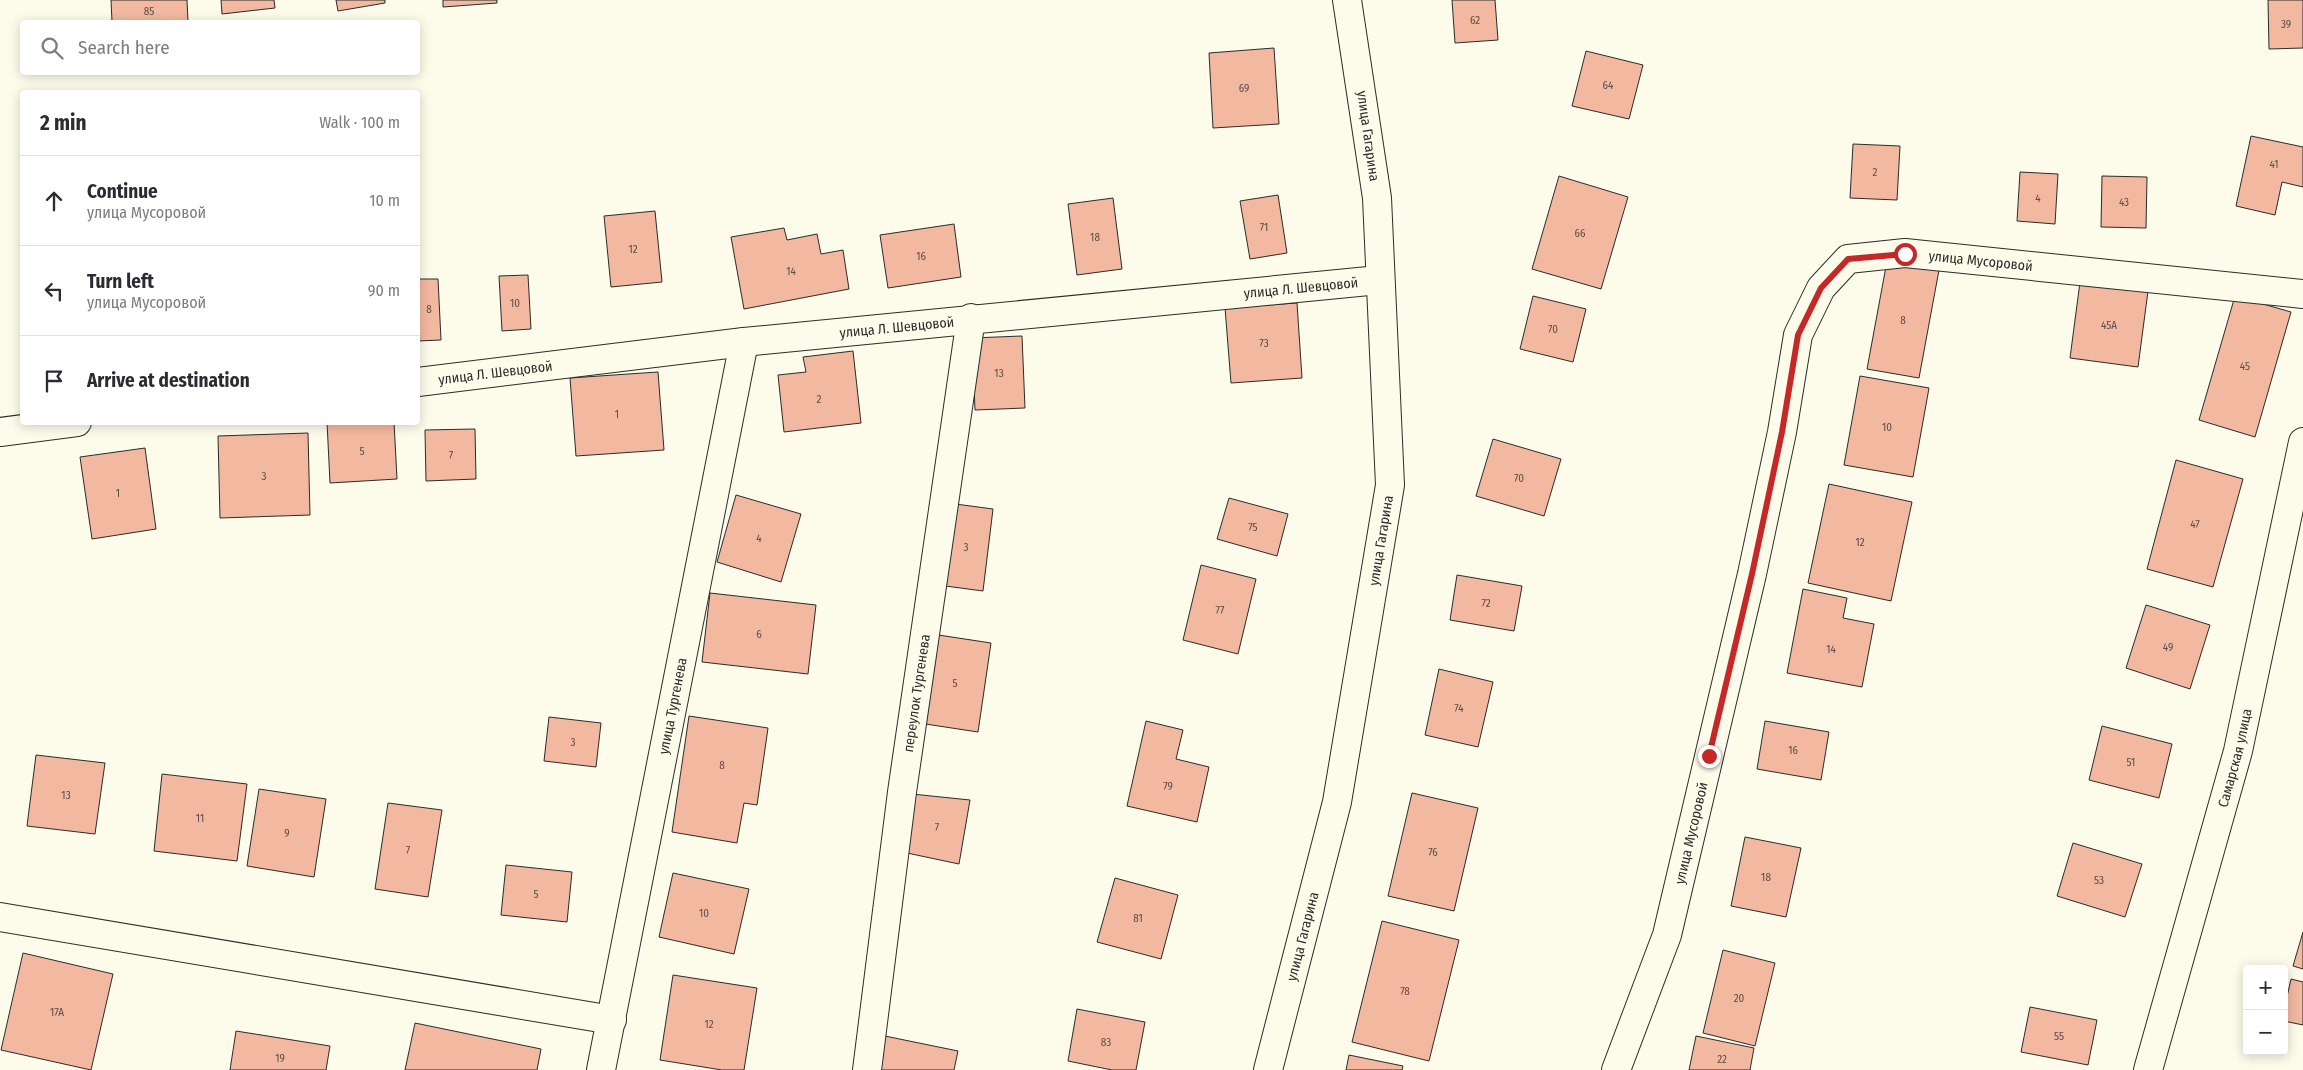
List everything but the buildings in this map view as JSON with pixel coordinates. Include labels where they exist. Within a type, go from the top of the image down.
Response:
[{"type":"street","name":"улица Гагарина","points":[[1268,1070],[1337,802],[1390,486],[1379,280],[1377,198],[1348,0]]},
{"type":"street","name":"улица Мусоровой","points":[[1616,1070],[1667,935],[1752,574],[1782,432],[1798,335],[1821,288],[1848,259],[1905,254],[2303,294]]},
{"type":"street","name":"улица Л. Шевцовой","points":[[420,382],[744,342],[970,318],[1379,280]]},
{"type":"street","name":"переулок Тургенева","points":[[867,1070],[902,792],[970,318]]},
{"type":"street","name":"улица Тургенева","points":[[602,1070],[744,342]]},
{"type":"street","points":[[0,432],[54,425]]},
{"type":"street","name":"Самарская улица","points":[[2148,1070],[2238,751],[2303,442]]},
{"type":"street","points":[[0,918],[612,1020]]},
{"type":"route","points":[[1709,756],[1752,574],[1782,432],[1798,335],[1821,288],[1848,259],[1905,254]]}]
